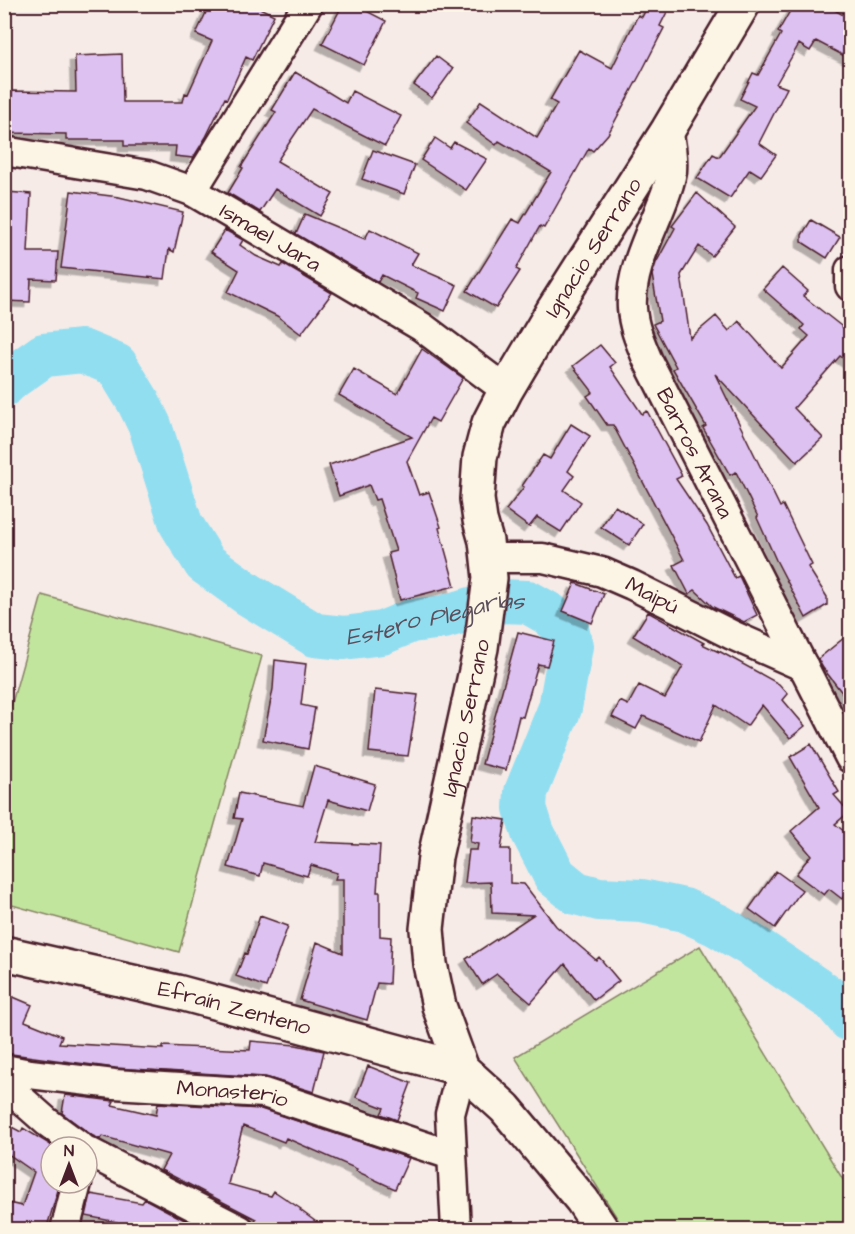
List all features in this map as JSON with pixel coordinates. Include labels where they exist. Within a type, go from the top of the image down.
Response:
[{"type":"street","points":[[192,191],[308,4]]},
{"type":"street","name":"Ignacio Serrano","points":[[602,1230],[582,1200],[505,1108],[462,1070],[439,1006],[430,964],[427,929],[435,857],[481,648],[489,568],[477,499],[479,469],[489,423],[506,390],[554,309],[668,130],[743,4]]},
{"type":"street","name":"Barros Arana","points":[[668,130],[672,172],[643,250],[635,281],[632,307],[636,329],[648,361],[850,758]]},
{"type":"street","name":"Ismael Jara","points":[[4,151],[147,175],[192,191],[422,327],[506,390]]},
{"type":"street","points":[[850,270],[850,286]]},
{"type":"street","name":"Maipú","points":[[489,568],[543,558],[602,572],[804,667]]},
{"type":"street","name":"Efraín Zenteno","points":[[4,953],[177,992],[462,1070]]},
{"type":"street","name":"Monasterio","points":[[4,1069],[114,1083],[264,1093],[451,1155]]},
{"type":"street","points":[[456,1230],[450,1114],[462,1070]]},
{"type":"street","points":[[4,1084],[65,1135]]},
{"type":"street","points":[[99,1157],[240,1230]]},
{"type":"street","points":[[65,1230],[74,1195]]},
{"type":"green space","points":[[42,595],[262,656],[179,952],[5,903],[5,728]]},
{"type":"green space","points":[[700,946],[850,1191],[850,1229],[624,1229],[515,1057]]},
{"type":"building","points":[[210,4],[252,4],[274,15],[252,60],[246,57],[227,99],[225,98],[193,158],[175,156],[176,146],[124,146],[124,140],[66,140],[66,134],[10,133],[11,123],[4,123],[4,105],[11,105],[12,91],[76,92],[75,56],[122,54],[123,102],[183,102],[185,93],[188,94],[212,41],[196,34]]},
{"type":"building","points":[[343,4],[353,4],[386,21],[364,65],[322,44]]},
{"type":"building","points":[[649,4],[671,4],[660,26],[664,28],[608,134],[593,151],[589,148],[544,228],[540,226],[516,269],[520,271],[496,308],[467,291],[512,219],[520,223],[551,172],[499,141],[496,145],[466,123],[481,101],[537,138],[557,104],[550,100],[579,50],[612,68],[638,15],[642,17]]},
{"type":"building","points":[[794,4],[825,4],[850,19],[850,59],[816,41],[810,51],[799,44],[776,84],[787,88],[759,143],[776,155],[761,176],[750,169],[730,198],[697,178],[713,154],[719,157],[755,106],[740,99],[753,73],[758,75],[781,34],[778,32]]},
{"type":"building","points":[[436,56],[453,69],[432,98],[414,85]]},
{"type":"building","points":[[295,72],[346,103],[352,91],[401,116],[385,146],[312,109],[277,161],[333,194],[320,216],[275,189],[260,212],[228,193],[243,168],[241,167],[276,112],[272,110]]},
{"type":"building","points":[[435,138],[450,148],[454,142],[487,159],[466,190],[421,160]]},
{"type":"building","points":[[373,150],[415,165],[404,194],[362,179]]},
{"type":"building","points":[[71,191],[119,197],[183,212],[174,252],[169,249],[165,279],[61,268]]},
{"type":"building","points":[[7,192],[31,194],[28,252],[58,252],[56,280],[31,279],[30,302],[4,301],[4,226]]},
{"type":"building","points":[[697,193],[735,227],[712,256],[699,246],[681,275],[690,338],[716,316],[729,331],[739,321],[781,368],[809,336],[801,329],[804,325],[763,289],[782,268],[808,291],[803,296],[850,333],[850,363],[840,356],[794,408],[823,438],[797,462],[715,374],[780,507],[783,505],[812,565],[808,567],[827,597],[827,605],[806,618],[776,560],[736,472],[730,475],[703,428],[706,426],[673,369],[676,367],[653,324],[660,321],[652,275],[656,263],[675,228],[672,226]]},
{"type":"building","points":[[305,214],[365,239],[370,229],[418,253],[411,265],[457,285],[445,311],[416,298],[418,293],[382,275],[378,282],[296,234]]},
{"type":"building","points":[[811,220],[840,237],[827,258],[802,242],[802,235]]},
{"type":"building","points":[[225,230],[243,240],[240,245],[256,256],[281,267],[283,264],[332,293],[301,334],[277,316],[228,292],[239,270],[211,252]]},
{"type":"building","points":[[600,345],[615,363],[610,367],[642,414],[647,411],[682,476],[676,479],[707,525],[735,578],[739,576],[757,615],[744,622],[713,607],[695,590],[689,594],[674,565],[684,560],[613,425],[607,425],[587,396],[593,392],[573,366]]},
{"type":"building","points":[[422,349],[463,378],[438,422],[431,418],[407,461],[419,495],[429,492],[441,527],[439,528],[455,586],[400,600],[388,553],[396,551],[379,499],[375,500],[369,485],[339,496],[329,465],[412,437],[339,395],[354,369],[397,394]]},
{"type":"building","points":[[571,424],[590,436],[568,471],[574,476],[564,490],[581,502],[561,532],[537,517],[529,527],[506,510],[524,487],[522,486],[543,455],[550,459]]},
{"type":"building","points":[[615,506],[643,524],[629,545],[601,527]]},
{"type":"building","points":[[575,583],[604,594],[592,623],[563,611]]},
{"type":"building","points":[[648,612],[704,643],[702,644],[779,684],[788,694],[783,700],[805,726],[790,738],[762,705],[747,726],[716,705],[699,742],[643,716],[636,729],[612,717],[620,701],[628,705],[639,685],[665,698],[683,666],[633,636]]},
{"type":"building","points":[[518,632],[554,641],[547,666],[538,664],[523,717],[519,716],[506,770],[482,764]]},
{"type":"building","points":[[850,633],[850,703],[818,659]]},
{"type":"building","points":[[275,660],[306,664],[301,705],[315,708],[308,749],[263,740],[273,689]]},
{"type":"building","points":[[375,690],[418,695],[408,756],[369,752]]},
{"type":"building","points":[[811,744],[839,792],[834,795],[849,812],[835,824],[850,836],[850,887],[842,899],[829,889],[824,895],[796,874],[811,855],[791,831],[819,807],[790,757]]},
{"type":"building","points":[[314,766],[375,784],[367,811],[328,800],[315,842],[380,845],[377,892],[380,892],[380,936],[391,937],[389,984],[377,983],[367,1020],[300,1000],[317,942],[343,953],[343,879],[335,879],[337,873],[311,865],[307,876],[263,863],[260,876],[228,867],[242,819],[234,818],[239,793],[303,806]]},
{"type":"building","points":[[473,815],[506,820],[501,849],[510,849],[510,883],[524,884],[556,926],[596,960],[599,957],[619,981],[594,1000],[565,964],[531,1003],[497,974],[482,984],[466,959],[533,915],[492,913],[491,882],[465,883],[469,850],[477,850],[478,844],[470,842]]},
{"type":"building","points":[[776,871],[802,890],[775,928],[749,909]]},
{"type":"building","points":[[260,916],[288,926],[266,987],[236,976],[245,953],[247,954]]},
{"type":"building","points":[[4,993],[32,1005],[25,1021],[62,1036],[59,1043],[163,1049],[163,1046],[250,1050],[251,1041],[296,1045],[324,1051],[314,1092],[265,1077],[115,1068],[4,1053]]},
{"type":"building","points":[[368,1066],[411,1083],[397,1120],[381,1114],[384,1108],[356,1097]]},
{"type":"building","points":[[65,1095],[114,1101],[112,1105],[156,1115],[158,1103],[261,1109],[409,1158],[395,1189],[356,1171],[357,1169],[286,1138],[284,1142],[243,1126],[228,1184],[271,1196],[274,1191],[327,1230],[256,1230],[254,1222],[256,1219],[161,1170],[169,1155],[102,1136],[100,1139],[99,1135],[92,1135],[62,1113]]},
{"type":"building","points":[[4,1123],[21,1132],[23,1128],[39,1138],[39,1195],[57,1195],[46,1230],[4,1230],[4,1202],[22,1206],[34,1172],[4,1151]]},
{"type":"building","points":[[91,1195],[142,1203],[145,1199],[194,1225],[192,1230],[115,1230],[117,1222],[86,1216]]},
{"type":"waterway","name":"Estero Plegarias","points":[[4,385],[44,355],[82,351],[116,365],[150,426],[181,524],[205,563],[248,594],[315,635],[344,638],[382,633],[411,621],[444,617],[498,601],[528,602],[549,614],[567,629],[571,646],[560,708],[526,792],[525,808],[533,833],[555,876],[576,893],[599,899],[642,901],[684,910],[717,925],[756,948],[834,1001],[850,1020]]}]
